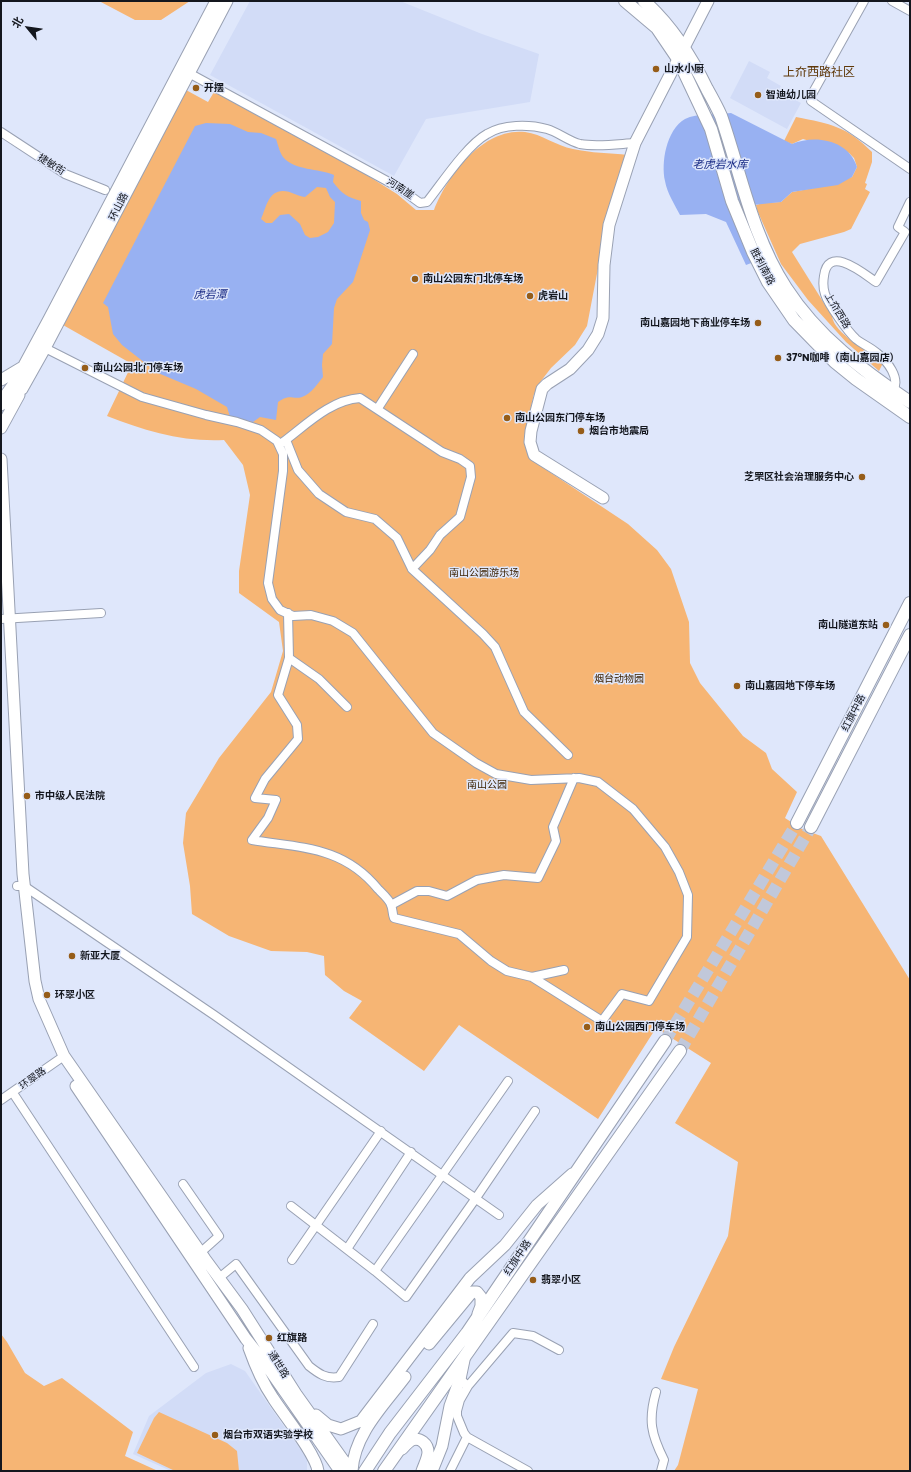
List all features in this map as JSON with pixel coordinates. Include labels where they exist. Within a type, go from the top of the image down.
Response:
[{"type":"main road","name":"环山路","points":[[1,405],[22,389],[45,348],[184,71],[216,1]]},
{"type":"main road","name":"环山路","points":[[1,401],[8,394],[184,71],[227,1]]},
{"type":"main road","name":"胜利南路","points":[[625,1],[657,28],[680,64],[711,129],[732,201],[753,252],[768,282],[794,320],[835,362],[856,379],[910,417]]},
{"type":"main road","points":[[644,1],[657,12],[685,47]]},
{"type":"main road","points":[[603,498],[537,458],[532,451],[531,431],[542,390],[547,384],[570,369],[588,350],[598,334],[603,318],[604,265],[609,224],[635,143],[680,64],[685,47],[708,1]]},
{"type":"main road","name":"胜利南路","points":[[685,47],[720,115],[743,193],[766,251],[785,288],[817,328],[863,369],[910,402]]},
{"type":"main road","points":[[1,384],[22,368]]},
{"type":"main road","points":[[1,380],[12,375]]},
{"type":"main road","points":[[1,428],[22,389]]},
{"type":"main road","points":[[1,459],[5,619],[21,886],[38,993],[45,1015],[61,1058],[246,1339],[262,1359],[340,1471]]},
{"type":"main road","points":[[1,594],[5,619]]},
{"type":"main road","name":"红旗中路","points":[[797,823],[910,603]]},
{"type":"main road","name":"红旗中路","points":[[811,827],[910,635]]},
{"type":"main road","name":"红旗中路","points":[[365,1471],[390,1433],[467,1333],[665,1041]]},
{"type":"main road","name":"红旗中路","points":[[384,1471],[464,1360],[680,1051]]},
{"type":"main road","name":"通世路","points":[[61,1058],[242,1309],[296,1394],[352,1471]]},
{"type":"main road","points":[[296,1394],[319,1419],[332,1427],[341,1429],[361,1421],[470,1278],[505,1245],[537,1205],[579,1169]]},
{"type":"main road","points":[[352,1471],[357,1447],[372,1421],[462,1303],[470,1294],[475,1292],[480,1295],[481,1306],[467,1333]]},
{"type":"main road","points":[[246,1339],[257,1371],[272,1397],[312,1456],[318,1471]]},
{"type":"main road","points":[[432,1471],[446,1433],[450,1406],[464,1382],[464,1360]]},
{"type":"main road","points":[[398,1451],[411,1441],[416,1439],[422,1441],[426,1445],[428,1452],[422,1471]]},
{"type":"street","points":[[864,1],[811,96],[811,101],[910,169]]},
{"type":"street","points":[[892,1],[910,11]]},
{"type":"street","name":"河南崖","points":[[184,71],[398,187],[420,203],[427,202],[472,146],[487,134],[506,127],[519,126],[548,129],[565,139],[581,144],[635,143]]},
{"type":"street","name":"捷敏街","points":[[1,132],[65,174],[105,190]]},
{"type":"street","name":"上夼西路","points":[[894,391],[897,383],[894,374],[877,353],[857,340],[849,332],[825,295],[823,284],[824,273],[829,264],[836,261],[843,261],[876,282],[908,233],[898,227],[910,202]]},
{"type":"street","points":[[45,348],[142,397],[206,416],[237,422],[261,430],[277,441],[282,442],[298,470],[320,494],[346,512],[375,519],[397,538],[412,569],[484,634],[495,646],[524,712],[568,755]]},
{"type":"street","points":[[378,408],[413,354]]},
{"type":"street","points":[[282,442],[334,405],[348,399],[360,398],[378,408],[442,452],[460,459],[470,466],[471,477],[460,517],[440,535],[430,550],[412,569]]},
{"type":"street","points":[[282,442],[283,471],[268,582],[272,599],[280,610],[288,613],[293,616],[311,615],[333,621],[353,633],[433,733],[476,763],[496,774],[531,780],[574,778],[598,782],[633,808],[665,847],[679,872],[688,895],[687,937],[649,1001],[622,994],[602,1021],[532,977],[506,971],[491,961],[459,934],[394,918],[392,905],[372,881],[347,863],[323,851],[304,846],[252,840],[268,818],[276,800],[255,798],[266,779],[298,739],[297,725],[278,695],[289,658],[288,613]]},
{"type":"street","points":[[5,619],[101,613]]},
{"type":"street","points":[[289,658],[319,679],[347,707]]},
{"type":"street","points":[[392,905],[417,891],[429,891],[446,896],[477,880],[504,875],[538,878],[556,841],[553,827],[574,778]]},
{"type":"street","points":[[21,886],[381,1131],[499,1214]]},
{"type":"street","points":[[532,977],[564,970]]},
{"type":"street","name":"环翠路","points":[[1,1100],[61,1058]]},
{"type":"street","points":[[376,1271],[508,1081]]},
{"type":"street","points":[[13,1093],[194,1367]]},
{"type":"street","points":[[291,1206],[376,1271],[406,1297],[476,1198],[534,1111]]},
{"type":"street","points":[[292,1260],[381,1131]]},
{"type":"street","points":[[347,1249],[411,1152]]},
{"type":"street","points":[[183,1184],[219,1236],[203,1256]]},
{"type":"street","points":[[219,1278],[236,1264],[309,1366],[322,1376],[332,1378],[339,1377],[373,1324]]},
{"type":"street","points":[[528,1471],[467,1437],[457,1416],[464,1382],[513,1333],[533,1336],[559,1350]]},
{"type":"street","points":[[656,1392],[650,1422],[656,1445],[664,1460],[661,1471]]},
{"type":"street","points":[[450,1471],[467,1437]]},
{"type":"shaded area","points":[[250,1],[400,1],[482,34],[539,54],[530,102],[426,119],[394,176],[210,75]]},
{"type":"shaded area","name":"智迪幼儿园","points":[[749,61],[770,72],[767,78],[781,86],[778,91],[801,103],[787,129],[730,98]]},
{"type":"shaded area","name":"烟台市双语实验学校","points":[[231,1364],[245,1371],[307,1459],[307,1471],[171,1471],[133,1454],[149,1416],[206,1373]]},
{"type":"green space","points":[[99,1],[190,1],[161,20],[135,20]]},
{"type":"green space","name":"南山公园","points":[[186,90],[208,102],[214,92],[365,174],[397,194],[416,210],[434,210],[457,169],[469,156],[495,137],[510,133],[531,133],[561,145],[580,150],[628,155],[608,216],[587,326],[575,345],[551,368],[541,381],[534,394],[524,438],[533,461],[628,524],[657,550],[671,569],[689,622],[690,663],[700,683],[743,736],[766,753],[772,769],[797,792],[785,818],[802,829],[821,836],[910,980],[910,1471],[674,1471],[678,1465],[698,1389],[661,1379],[674,1347],[728,1236],[738,1162],[675,1123],[711,1063],[656,1028],[598,1119],[459,1025],[424,1071],[349,1018],[362,1001],[344,991],[325,975],[324,956],[307,952],[271,951],[229,936],[192,914],[190,886],[183,843],[186,813],[219,758],[271,692],[283,651],[279,622],[239,593],[239,571],[250,495],[243,465],[224,440],[193,439],[164,434],[150,431],[107,416],[132,364],[63,325]]},
{"type":"green space","points":[[796,117],[829,124],[846,131],[863,143],[872,152],[872,162],[865,183],[867,184],[865,189],[870,192],[851,229],[800,244],[792,252],[832,316],[834,323],[845,336],[883,363],[879,371],[846,342],[808,300],[781,264],[757,210],[756,205],[781,202],[792,192],[819,187],[852,177],[857,167],[854,158],[849,153],[803,139],[792,144],[784,141]]},
{"type":"green space","points":[[1,1334],[25,1373],[44,1386],[62,1378],[133,1432],[125,1456],[158,1471],[1,1471]]},
{"type":"green space","points":[[159,1412],[227,1443],[237,1451],[239,1471],[175,1471],[137,1453],[154,1418]]},
{"type":"water","name":"老虎岩水库","points":[[731,113],[792,144],[801,141],[821,140],[839,145],[853,158],[857,167],[852,177],[838,185],[792,192],[781,202],[753,205],[775,254],[746,265],[726,222],[706,214],[680,215],[667,190],[664,174],[666,147],[673,131],[679,124],[690,117],[707,114]]},
{"type":"water","name":"虎岩潭","points":[[206,123],[230,124],[248,132],[261,133],[276,139],[283,157],[288,162],[300,167],[334,175],[333,182],[342,192],[361,201],[361,213],[364,220],[368,222],[370,230],[353,282],[337,299],[334,308],[332,344],[323,354],[323,377],[305,396],[298,398],[288,397],[278,402],[276,420],[260,417],[253,422],[230,417],[227,407],[196,389],[158,373],[122,345],[113,334],[108,307],[103,303],[195,126]],"holes":[[[317,187],[326,188],[330,197],[335,202],[334,223],[328,232],[318,237],[310,238],[305,235],[300,224],[289,214],[280,215],[272,223],[266,223],[261,219],[268,201],[278,192],[286,191],[305,197]]]},
{"type":"tunnel","points":[[665,1041],[797,823]]},
{"type":"tunnel","points":[[680,1051],[811,827]]},
{"type":"place","name":"山水小厨","points":[[656,69]]},
{"type":"place","name":"开摆","points":[[196,88]]},
{"type":"place","name":"智迪幼儿园","points":[[758,95]]},
{"type":"place","name":"南山公园东门北停车场","points":[[415,279]]},
{"type":"place","name":"虎岩山","points":[[530,296]]},
{"type":"place","name":"南山嘉园地下商业停车场","points":[[758,323]]},
{"type":"place","name":"37°N咖啡（南山嘉园店）","points":[[778,358]]},
{"type":"place","name":"南山公园北门停车场","points":[[85,368]]},
{"type":"place","name":"南山公园东门停车场","points":[[507,418]]},
{"type":"place","name":"烟台市地震局","points":[[581,431]]},
{"type":"place","name":"芝罘区社会治理服务中心","points":[[862,477]]},
{"type":"place","name":"南山隧道东站","points":[[886,625]]},
{"type":"place","name":"南山嘉园地下停车场","points":[[737,686]]},
{"type":"place","name":"市中级人民法院","points":[[27,796]]},
{"type":"place","name":"新亚大厦","points":[[72,956]]},
{"type":"place","name":"环翠小区","points":[[47,995]]},
{"type":"place","name":"南山公园西门停车场","points":[[587,1027]]},
{"type":"place","name":"翡翠小区","points":[[533,1280]]},
{"type":"place","name":"红旗路","points":[[269,1338]]},
{"type":"place","name":"烟台市双语实验学校","points":[[215,1435]]},
{"type":"district","name":"上夼西路社区","points":[[819,73]]},
{"type":"park label","name":"南山公园游乐场","points":[[484,573]]},
{"type":"park label","name":"烟台动物园","points":[[619,679]]}]
